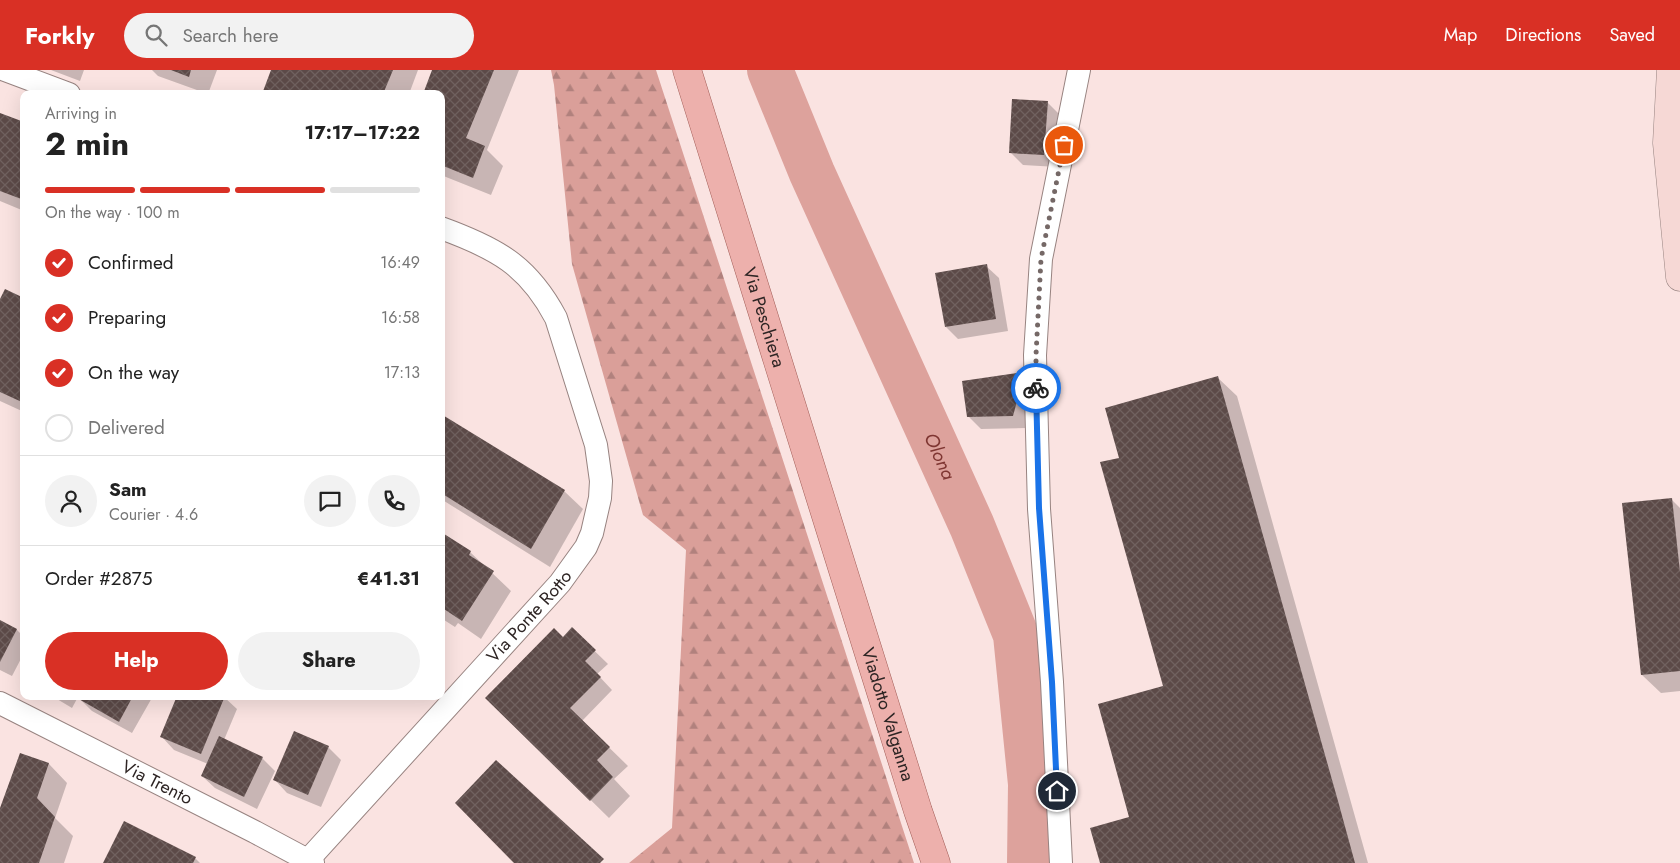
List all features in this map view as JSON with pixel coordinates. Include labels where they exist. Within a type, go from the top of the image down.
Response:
[{"type":"main road","name":"Via Peschiera","points":[[687,70],[840,564]]},
{"type":"main road","points":[[1671,70],[1667,143],[1680,277]]},
{"type":"main road","name":"Viadotto Valganna","points":[[840,564],[936,863]]},
{"type":"street","points":[[5,70],[58,90]]},
{"type":"street","points":[[1061,863],[1052,682],[1039,508],[1036,355],[1041,259],[1078,70]]},
{"type":"street","name":"Via Ponte Rotto","points":[[311,862],[560,584],[586,548],[592,533],[600,498],[600,465],[596,445],[556,318],[547,301],[536,285],[505,257],[471,239],[445,229]]},
{"type":"street","name":"Via Trento","points":[[1,709],[246,827],[311,862]]},
{"type":"green space","points":[[551,70],[656,70],[914,863],[629,863],[672,828],[686,550],[643,515],[572,264]]},
{"type":"building","points":[[171,70],[191,70],[189,77]]},
{"type":"building","points":[[271,70],[393,70],[385,90],[264,90]]},
{"type":"building","points":[[432,70],[494,70],[466,138],[485,146],[473,178],[445,167],[445,90],[424,90]]},
{"type":"building","points":[[1012,99],[1048,101],[1044,155],[1009,153]]},
{"type":"building","points":[[0,113],[20,120],[20,198],[0,191]]},
{"type":"building","points":[[987,264],[996,319],[945,327],[935,273]]},
{"type":"building","points":[[5,289],[20,296],[20,401],[0,392],[0,299]]},
{"type":"building","points":[[1017,373],[1020,390],[1013,416],[967,417],[962,381]]},
{"type":"building","points":[[1218,376],[1355,863],[1100,863],[1090,828],[1129,817],[1098,704],[1163,686],[1100,462],[1119,458],[1105,408]]},
{"type":"building","points":[[445,416],[565,490],[531,549],[445,495]]},
{"type":"building","points":[[1672,498],[1680,572],[1680,671],[1641,675],[1622,503]]},
{"type":"building","points":[[445,535],[471,551],[469,555],[494,571],[462,621],[445,610]]},
{"type":"building","points":[[0,620],[17,629],[0,662]]},
{"type":"building","points":[[572,627],[596,650],[585,661],[601,677],[570,708],[610,747],[597,760],[613,777],[590,801],[485,698],[554,628],[563,637]]},
{"type":"building","points":[[80,700],[131,700],[119,722]]},
{"type":"building","points":[[175,700],[223,700],[201,754],[160,737]]},
{"type":"building","points":[[294,731],[329,746],[308,795],[273,780]]},
{"type":"building","points":[[219,736],[263,757],[244,797],[201,776]]},
{"type":"building","points":[[20,753],[49,763],[37,798],[55,817],[39,863],[0,863],[0,808]]},
{"type":"building","points":[[496,760],[604,859],[600,863],[514,863],[455,803]]},
{"type":"building","points":[[124,821],[196,857],[193,863],[103,863]]},
{"type":"waterway","name":"Olona","points":[[770,70],[812,173],[972,526],[1016,635],[1031,784],[1030,863]]},
{"type":"way so far","points":[[1036,388],[1041,259],[1064,145]]},
{"type":"route","points":[[1036,388],[1039,508],[1052,682],[1057,791]]}]
